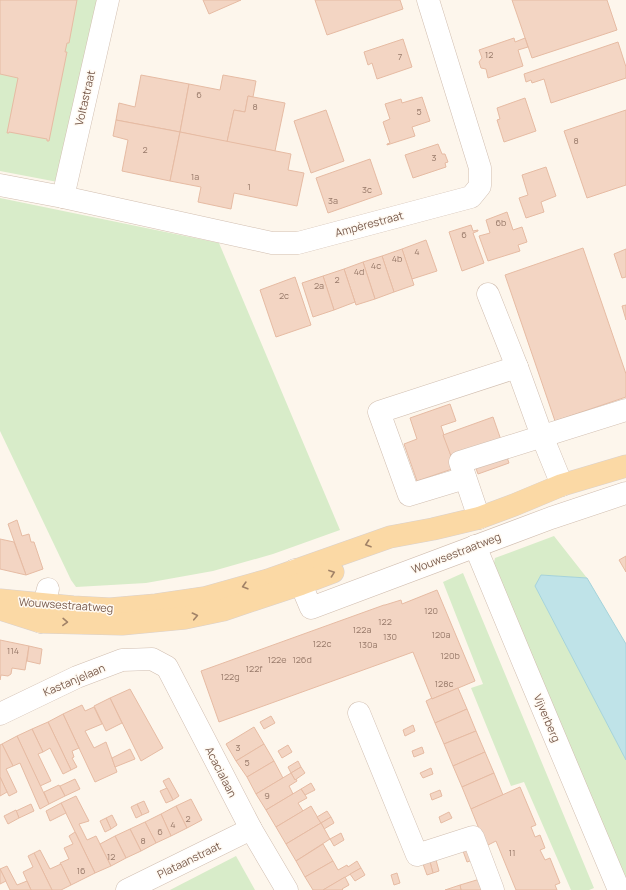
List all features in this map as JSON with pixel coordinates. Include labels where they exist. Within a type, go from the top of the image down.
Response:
[{"type":"main road","name":"Wouwsestraatweg","points":[[0,600],[44,605],[122,624],[185,618],[222,610],[298,577],[400,548],[433,529],[479,518],[514,505],[562,484],[626,466]]},
{"type":"main road","name":"Wouwsestraatweg","points":[[0,609],[44,605]]},
{"type":"street","name":"Voltastraat","points":[[63,197],[108,0]]},
{"type":"street","name":"Ampèrestraat","points":[[0,185],[63,197],[272,243],[298,243],[471,197],[480,186],[480,168],[428,0]]},
{"type":"street","points":[[488,294],[542,436],[562,484]]},
{"type":"street","points":[[465,478],[409,495],[379,412],[517,367]]},
{"type":"street","points":[[479,518],[460,462],[626,410]]},
{"type":"street","name":"Wouwsestraatweg","points":[[298,577],[311,608],[550,518],[626,493]]},
{"type":"street","name":"Vijverberg","points":[[476,546],[619,890]]},
{"type":"street","name":"Kastanjelaan","points":[[0,714],[77,677],[122,660],[152,659]]},
{"type":"street","name":"Acacialaan","points":[[152,659],[166,667],[250,829],[287,890]]},
{"type":"street","points":[[358,714],[417,855],[473,837],[493,890]]},
{"type":"street","name":"Plataanstraat","points":[[127,890],[250,829]]},
{"type":"green space","points":[[0,0],[101,0],[63,183],[0,171]]},
{"type":"green space","points":[[0,198],[219,243],[340,530],[273,554],[213,571],[146,583],[76,587],[71,580],[0,431]]},
{"type":"green space","points":[[554,536],[587,578],[541,575],[535,586],[626,760],[626,883],[493,567],[495,558]]},
{"type":"green space","points":[[463,573],[594,888],[589,890],[571,890],[524,782],[511,786],[471,688],[483,684],[443,582]]},
{"type":"green space","points":[[236,856],[255,890],[170,890]]},
{"type":"water","points":[[541,575],[587,578],[626,644],[626,760],[535,586]]},
{"type":"building","points":[[0,0],[77,0],[69,43],[67,43],[65,52],[67,52],[49,141],[47,141],[47,139],[9,132],[7,133],[18,78],[0,74]]},
{"type":"building","points":[[203,0],[241,0],[209,14]]},
{"type":"building","points":[[315,0],[400,0],[403,9],[327,35]]},
{"type":"building","points":[[512,0],[607,0],[617,30],[532,58]]},
{"type":"building","points":[[514,38],[515,42],[525,38],[528,47],[518,50],[523,66],[488,78],[486,69],[481,68],[479,62],[482,58],[479,50]]},
{"type":"building","points":[[403,39],[412,67],[377,79],[372,63],[368,65],[364,52]]},
{"type":"building","points":[[618,42],[626,67],[626,78],[551,103],[544,79],[532,83],[531,80],[526,82],[524,74]]},
{"type":"building","points":[[141,75],[189,84],[180,132],[116,120],[119,103],[135,107]]},
{"type":"building","points":[[223,75],[256,81],[253,97],[248,96],[245,112],[234,110],[227,142],[180,132],[189,84],[220,90]]},
{"type":"building","points":[[248,96],[285,103],[275,151],[227,142],[234,110],[245,112]]},
{"type":"building","points":[[422,97],[430,121],[412,127],[415,136],[387,145],[390,143],[383,122],[390,119],[385,104],[401,99],[402,103]]},
{"type":"building","points":[[525,98],[536,131],[504,142],[497,120],[500,119],[497,108]]},
{"type":"building","points":[[326,110],[344,161],[311,173],[294,121]]},
{"type":"building","points":[[626,110],[626,185],[587,198],[564,131]]},
{"type":"building","points":[[116,120],[180,132],[170,181],[122,171],[128,140],[113,136]]},
{"type":"building","points":[[180,132],[291,154],[288,170],[304,173],[297,206],[234,193],[231,209],[198,202],[201,187],[170,181]]},
{"type":"building","points":[[438,144],[442,154],[445,154],[448,162],[445,163],[446,167],[413,178],[405,155]]},
{"type":"building","points":[[370,159],[382,194],[328,213],[316,178]]},
{"type":"building","points":[[546,167],[556,196],[541,202],[544,212],[526,218],[519,198],[528,195],[522,175]]},
{"type":"building","points":[[507,212],[513,230],[522,227],[527,242],[518,245],[520,251],[488,261],[479,236],[490,233],[486,220]]},
{"type":"building","points":[[471,225],[473,231],[478,230],[473,233],[484,263],[462,271],[449,232]]},
{"type":"building","points":[[426,240],[437,271],[412,279],[402,249]]},
{"type":"building","points":[[583,248],[626,374],[626,397],[555,421],[505,275]]},
{"type":"building","points":[[402,249],[414,285],[394,292],[382,256]]},
{"type":"building","points":[[626,249],[626,277],[622,278],[614,254]]},
{"type":"building","points":[[382,256],[394,292],[375,299],[363,262]]},
{"type":"building","points":[[363,262],[375,299],[356,305],[344,269]]},
{"type":"building","points":[[344,269],[355,302],[334,310],[323,276]]},
{"type":"building","points":[[323,276],[334,310],[313,317],[302,283]]},
{"type":"building","points":[[295,277],[311,325],[276,337],[260,290]]},
{"type":"building","points":[[626,305],[626,320],[622,306]]},
{"type":"building","points":[[450,404],[456,421],[441,426],[455,468],[417,481],[404,444],[417,439],[410,418]]},
{"type":"building","points":[[493,417],[509,463],[478,474],[474,463],[456,469],[443,435]]},
{"type":"building","points":[[17,520],[22,536],[29,534],[31,542],[34,542],[43,569],[26,575],[8,524]]},
{"type":"building","points":[[0,539],[14,542],[26,575],[0,569]]},
{"type":"building","points":[[626,556],[626,572],[619,560]]},
{"type":"building","points":[[437,590],[475,681],[432,699],[413,652],[219,722],[201,671],[384,605],[401,600],[402,604]]},
{"type":"building","points":[[0,640],[29,646],[25,670],[12,668],[11,674],[8,676],[1,675],[0,680]]},
{"type":"building","points":[[29,646],[42,649],[40,664],[27,661]]},
{"type":"building","points":[[458,688],[467,709],[435,723],[426,701]]},
{"type":"building","points":[[130,689],[163,748],[141,761],[110,698]]},
{"type":"building","points":[[110,698],[122,723],[106,731],[94,706]]},
{"type":"building","points":[[82,705],[85,711],[94,707],[102,724],[85,731],[94,748],[106,742],[117,772],[95,782],[63,714]]},
{"type":"building","points":[[467,709],[476,731],[444,744],[435,723]]},
{"type":"building","points":[[63,714],[79,748],[72,751],[74,757],[72,758],[77,767],[71,770],[48,722]]},
{"type":"building","points":[[271,716],[275,723],[264,729],[260,722]]},
{"type":"building","points":[[48,722],[71,770],[63,774],[50,748],[43,752],[32,729]]},
{"type":"building","points":[[413,725],[415,731],[405,736],[403,730]]},
{"type":"building","points":[[254,727],[264,744],[236,761],[226,744]]},
{"type":"building","points":[[32,729],[43,752],[38,754],[51,781],[40,786],[17,736]]},
{"type":"building","points":[[476,731],[485,752],[453,766],[444,744]]},
{"type":"building","points":[[17,736],[49,804],[40,809],[20,763],[13,766],[2,744]]},
{"type":"building","points":[[2,744],[13,766],[6,769],[17,792],[9,796],[0,777],[0,745]]},
{"type":"building","points":[[264,744],[274,761],[247,777],[236,761]]},
{"type":"building","points":[[288,745],[292,752],[282,758],[278,751]]},
{"type":"building","points":[[422,747],[424,753],[414,757],[412,751]]},
{"type":"building","points":[[130,749],[135,759],[115,767],[112,758]]},
{"type":"building","points":[[485,752],[494,773],[462,787],[453,766]]},
{"type":"building","points":[[274,761],[283,778],[256,794],[247,777]]},
{"type":"building","points":[[298,761],[301,767],[291,773],[288,767]]},
{"type":"building","points":[[301,767],[305,773],[295,780],[291,773]]},
{"type":"building","points":[[431,768],[433,774],[423,778],[420,773]]},
{"type":"building","points":[[291,773],[297,781],[289,786],[293,794],[266,810],[256,794]]},
{"type":"building","points":[[494,773],[503,795],[471,809],[462,787]]},
{"type":"building","points":[[0,777],[7,792],[0,796]]},
{"type":"building","points":[[169,778],[179,796],[173,800],[163,781]]},
{"type":"building","points":[[75,779],[80,789],[65,796],[60,786]]},
{"type":"building","points":[[311,783],[315,790],[305,795],[301,789]]},
{"type":"building","points":[[59,785],[65,796],[49,804],[44,792]]},
{"type":"building","points":[[520,787],[536,825],[531,827],[535,837],[540,835],[545,848],[540,850],[545,860],[550,858],[560,883],[555,885],[557,890],[516,890],[496,841],[486,846],[471,809]]},
{"type":"building","points":[[167,788],[173,800],[166,803],[160,791]]},
{"type":"building","points":[[301,789],[307,798],[298,803],[303,811],[276,827],[266,810]]},
{"type":"building","points":[[440,790],[442,796],[432,800],[430,794]]},
{"type":"building","points":[[76,796],[89,821],[79,824],[87,840],[96,836],[111,866],[95,873],[61,803]]},
{"type":"building","points":[[191,799],[202,820],[187,828],[176,806]]},
{"type":"building","points":[[144,801],[149,812],[142,815],[137,804]]},
{"type":"building","points":[[61,803],[66,813],[50,821],[46,811]]},
{"type":"building","points":[[31,804],[34,811],[19,818],[16,811]]},
{"type":"building","points":[[137,804],[142,815],[136,818],[131,807]]},
{"type":"building","points":[[176,806],[187,828],[171,836],[161,814]]},
{"type":"building","points":[[311,806],[321,823],[286,844],[276,827]]},
{"type":"building","points":[[16,810],[19,818],[8,824],[4,816]]},
{"type":"building","points":[[327,811],[331,817],[321,823],[317,817]]},
{"type":"building","points":[[449,812],[452,818],[441,823],[439,817]]},
{"type":"building","points":[[161,814],[171,836],[156,843],[145,822]]},
{"type":"building","points":[[112,815],[117,825],[111,829],[106,818]]},
{"type":"building","points":[[331,817],[334,823],[324,829],[321,823]]},
{"type":"building","points":[[106,818],[111,829],[105,832],[100,821]]},
{"type":"building","points":[[145,822],[156,843],[141,851],[130,829]]},
{"type":"building","points":[[321,823],[330,839],[296,861],[286,844]]},
{"type":"building","points":[[130,829],[141,851],[126,858],[115,836]]},
{"type":"building","points":[[75,832],[95,873],[71,885],[60,863],[69,859],[64,848],[73,844],[69,836]]},
{"type":"building","points":[[341,833],[344,840],[334,846],[330,839]]},
{"type":"building","points":[[115,836],[126,858],[111,866],[100,844]]},
{"type":"building","points":[[323,844],[333,861],[305,877],[296,861]]},
{"type":"building","points":[[469,849],[473,860],[467,862],[463,851]]},
{"type":"building","points":[[40,850],[50,869],[61,864],[71,885],[61,890],[52,890],[34,853]]},
{"type":"building","points":[[34,853],[52,890],[31,890],[23,872],[33,867],[28,856]]},
{"type":"building","points":[[436,860],[439,871],[433,873],[430,862]]},
{"type":"building","points":[[333,861],[338,870],[347,865],[348,867],[357,861],[361,868],[323,890],[313,890],[305,877]]},
{"type":"building","points":[[430,862],[433,873],[427,875],[423,864]]},
{"type":"building","points":[[7,866],[17,885],[27,881],[31,890],[10,890],[0,869]]},
{"type":"building","points":[[361,868],[365,875],[355,881],[350,874]]},
{"type":"building","points":[[0,869],[6,881],[0,884]]},
{"type":"building","points":[[397,873],[400,883],[394,885],[391,875]]},
{"type":"building","points":[[345,877],[349,885],[342,889],[343,890],[323,890]]},
{"type":"building","points":[[480,879],[483,890],[461,890],[460,885]]},
{"type":"building","points":[[460,885],[461,890],[445,890]]}]
